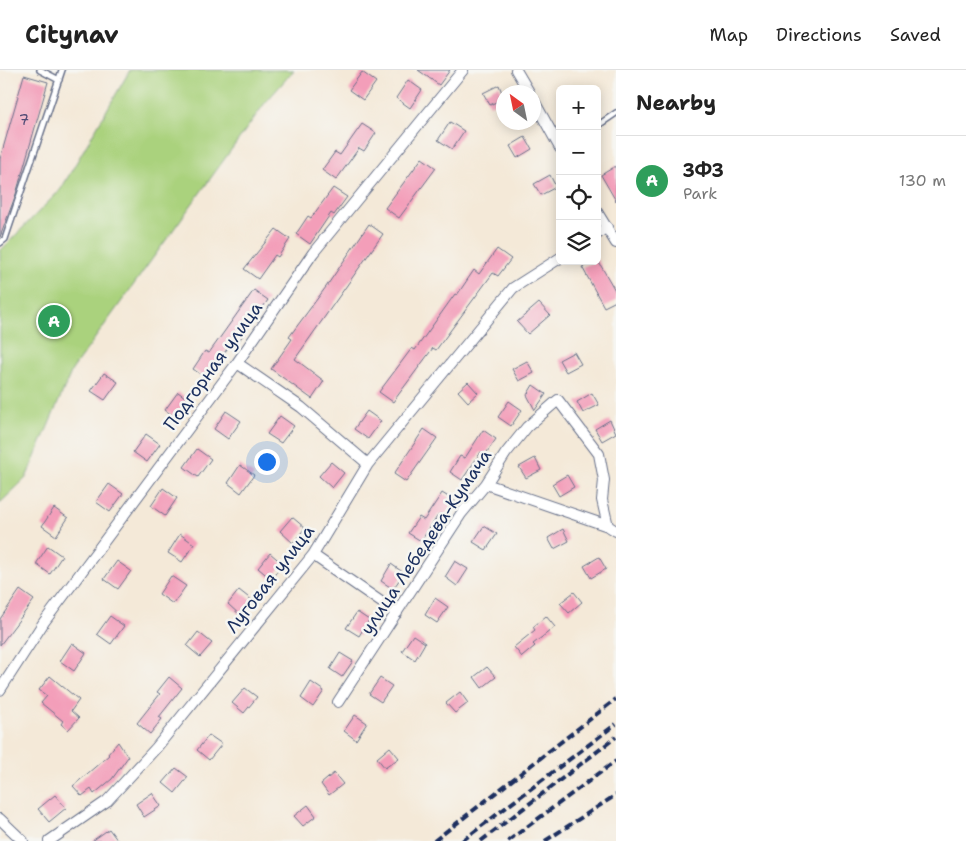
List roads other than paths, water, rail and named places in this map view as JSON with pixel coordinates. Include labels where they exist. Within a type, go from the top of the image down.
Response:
[{"type":"street","name":"Подгорная улица","points":[[0,690],[7,676],[44,622],[237,362],[313,253],[464,70]]},
{"type":"street","points":[[516,70],[525,85]]},
{"type":"street","points":[[541,114],[556,141]]},
{"type":"street","points":[[601,218],[616,243]]},
{"type":"street","points":[[601,232],[607,228]]},
{"type":"street","name":"Луговая улица","points":[[49,841],[107,801],[156,748],[314,554],[368,464],[513,288],[556,261]]},
{"type":"street","points":[[237,362],[300,407],[368,464]]},
{"type":"street","name":"улица Лебедева-Кумача","points":[[338,702],[398,613],[428,561],[461,514],[486,484],[506,453],[527,427],[558,400],[599,454],[604,480],[602,500],[612,528]]},
{"type":"street","points":[[486,484],[612,528]]},
{"type":"street","points":[[314,554],[398,613]]},
{"type":"street","points":[[0,819],[23,841]]},
{"type":"lane","points":[[40,70],[59,80]]},
{"type":"lane","points":[[0,243],[5,238],[62,70]]},
{"type":"lane","points":[[601,123],[616,113]]},
{"type":"railway","points":[[434,841],[616,699]]},
{"type":"railway","points":[[462,841],[616,724]]},
{"type":"railway","points":[[481,841],[616,737]]},
{"type":"railway","points":[[508,841],[616,761]]},
{"type":"railway","points":[[545,841],[616,795]]},
{"type":"place","name":"ЗФЗ","points":[[54,321]]}]
